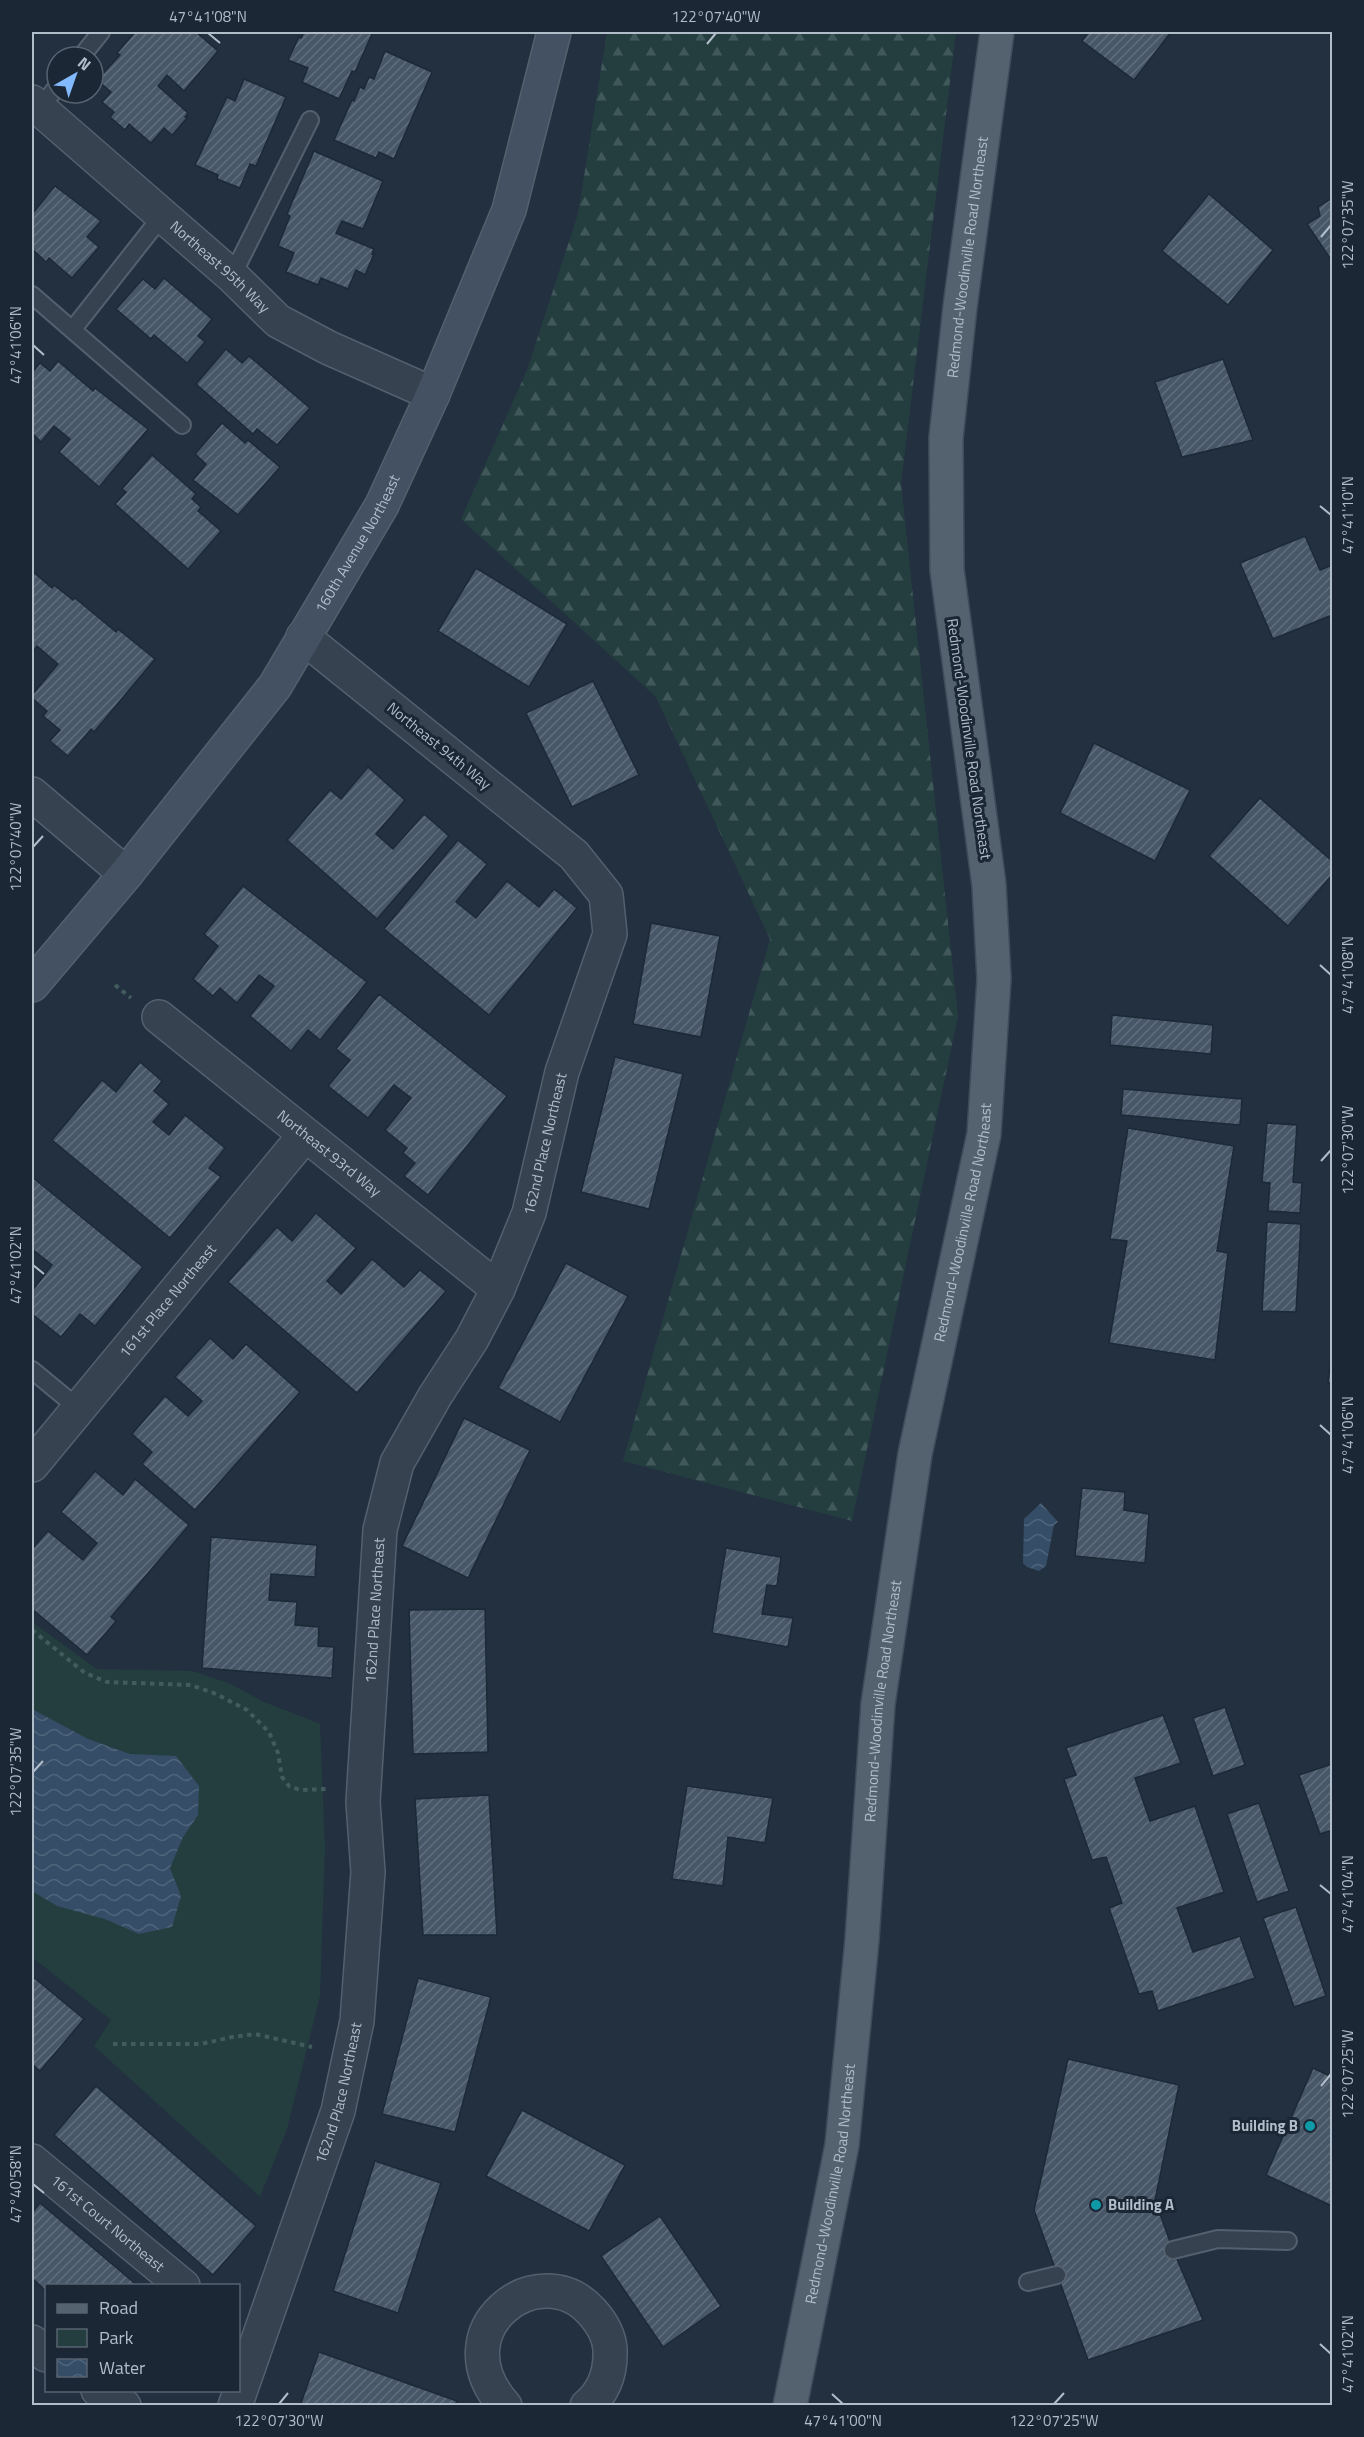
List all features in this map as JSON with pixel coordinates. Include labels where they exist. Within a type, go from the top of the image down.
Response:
[{"type":"main road","name":"Redmond-Woodinville Road Northeast","points":[[790,2406],[842,2145],[862,1940],[878,1704],[915,1454],[984,1134],[994,979],[993,956],[989,885],[947,570],[946,438],[960,307],[997,32]]},
{"type":"street","name":"160th Avenue Northeast","points":[[32,985],[126,874],[275,686],[382,505],[433,394],[509,210],[554,32]]},
{"type":"street","name":"Northeast 95th Way","points":[[43,99],[162,216],[232,276],[278,321],[329,348],[433,394]]},
{"type":"street","name":"Northeast 94th Way","points":[[303,637],[574,855]]},
{"type":"street","points":[[32,794],[126,874]]},
{"type":"street","name":"162nd Place Northeast","points":[[240,2392],[338,2111],[357,2021],[368,1872],[363,1802],[380,1530],[397,1463],[435,1396],[472,1339],[498,1289],[529,1213],[562,1072],[610,934],[606,895],[574,855]]},
{"type":"street","name":"Northeast 93rd Way","points":[[159,1017],[498,1289]]},
{"type":"street","name":"161st Place Northeast","points":[[32,1465],[305,1136]]},
{"type":"street","name":"161st Court Northeast","points":[[32,2161],[181,2284]]},
{"type":"street","points":[[505,2406],[491,2390],[483,2369],[482,2347],[489,2325],[503,2307],[522,2296],[544,2291],[566,2294],[586,2305],[601,2322],[609,2343],[610,2365],[603,2386],[587,2406]]},
{"type":"street","points":[[32,2342],[45,2354]]},
{"type":"street","points":[[100,2392],[124,2406]]},
{"type":"lane","points":[[91,45],[101,32]]},
{"type":"lane","points":[[232,276],[310,120]]},
{"type":"lane","points":[[73,330],[162,216]]},
{"type":"lane","points":[[32,295],[182,425]]},
{"type":"lane","points":[[32,1370],[78,1408]]},
{"type":"lane","points":[[1173,2250],[1218,2240],[1288,2241]]},
{"type":"lane","points":[[1028,2282],[1057,2275]]},
{"type":"path","points":[[32,1630],[85,1673],[107,1682],[190,1685],[216,1694],[248,1710],[269,1732],[278,1753],[282,1777],[289,1786],[300,1790],[331,1789]]},
{"type":"path","points":[[113,2044],[201,2044],[255,2034],[312,2047]]},
{"type":"green space","points":[[607,32],[956,32],[901,484],[958,1016],[852,1521],[623,1461],[770,939],[656,697],[461,519],[527,370],[578,214]]},
{"type":"green space","points":[[32,1622],[97,1669],[192,1671],[231,1684],[262,1701],[320,1724],[325,1848],[320,1996],[287,2129],[260,2197],[94,2046],[111,2020],[32,1957]]},
{"type":"water","points":[[1041,1503],[1058,1522],[1054,1525],[1046,1566],[1039,1571],[1023,1563],[1024,1519]]},
{"type":"water","points":[[32,1709],[88,1739],[130,1754],[176,1756],[199,1786],[198,1815],[183,1837],[170,1868],[181,1896],[172,1927],[139,1934],[105,1919],[57,1906],[32,1891]]},
{"type":"building","points":[[135,32],[196,32],[218,51],[184,91],[167,75],[158,86],[188,113],[185,117],[187,118],[172,135],[164,128],[151,143],[129,124],[125,130],[110,117],[114,112],[105,104],[105,99],[111,92],[105,87],[105,71],[120,55],[117,53]]},
{"type":"building","points":[[304,32],[367,32],[372,34],[355,72],[352,71],[339,99],[302,82],[308,68],[288,60],[299,37],[301,38]]},
{"type":"building","points":[[1089,32],[1171,32],[1134,80],[1082,41]]},
{"type":"building","points":[[385,51],[432,72],[394,159],[379,152],[376,158],[334,140],[360,87],[364,89],[369,77],[374,79]]},
{"type":"building","points":[[244,79],[286,97],[256,166],[250,164],[240,188],[217,179],[218,175],[195,165],[227,97],[235,101]]},
{"type":"building","points":[[314,151],[383,181],[363,229],[342,221],[336,233],[374,249],[365,275],[356,270],[348,289],[321,278],[318,285],[286,272],[294,253],[278,246],[290,216],[287,214]]},
{"type":"building","points":[[55,186],[101,221],[87,237],[99,247],[72,278],[49,258],[46,262],[32,249],[32,214]]},
{"type":"building","points":[[1209,194],[1273,250],[1228,305],[1162,251]]},
{"type":"building","points":[[1332,198],[1332,261],[1307,224],[1320,216],[1318,207]]},
{"type":"building","points":[[164,278],[212,319],[198,336],[205,342],[187,363],[154,335],[151,339],[116,309],[143,279],[155,289]]},
{"type":"building","points":[[226,349],[242,363],[249,356],[310,408],[277,445],[257,429],[253,434],[196,384]]},
{"type":"building","points":[[1223,359],[1253,440],[1182,457],[1155,382]]},
{"type":"building","points":[[58,361],[93,391],[95,388],[148,429],[99,487],[59,452],[70,439],[54,426],[41,442],[32,433],[32,373],[40,363],[50,371]]},
{"type":"building","points":[[222,423],[245,443],[248,440],[280,467],[238,515],[193,480],[206,464],[195,454]]},
{"type":"building","points":[[152,455],[196,494],[192,499],[201,507],[198,511],[221,531],[188,569],[115,504],[126,492],[122,489]]},
{"type":"building","points":[[1305,536],[1320,570],[1332,565],[1332,615],[1273,639],[1240,563]]},
{"type":"building","points":[[476,568],[567,624],[529,687],[438,631]]},
{"type":"building","points":[[32,571],[52,588],[54,585],[73,600],[75,598],[116,632],[118,629],[155,659],[94,732],[91,729],[68,756],[50,741],[60,730],[43,716],[47,711],[32,698],[32,695],[58,664],[37,646],[32,653]]},
{"type":"building","points":[[593,681],[639,775],[572,807],[526,713]]},
{"type":"building","points":[[1094,743],[1190,790],[1155,861],[1060,813]]},
{"type":"building","points":[[368,767],[405,800],[376,834],[393,849],[424,814],[449,836],[377,919],[287,840],[330,790],[341,799]]},
{"type":"building","points":[[1260,798],[1332,861],[1332,875],[1288,926],[1209,856]]},
{"type":"building","points":[[458,840],[487,864],[456,902],[476,918],[507,881],[539,907],[554,889],[577,908],[489,1015],[384,929]]},
{"type":"building","points":[[243,886],[367,982],[320,1040],[308,1030],[291,1051],[250,1016],[274,986],[259,975],[237,1003],[220,988],[213,996],[193,979],[218,946],[204,934]]},
{"type":"building","points":[[651,923],[720,936],[701,1037],[633,1024]]},
{"type":"building","points":[[379,994],[507,1096],[428,1195],[404,1176],[415,1163],[403,1153],[407,1148],[385,1130],[411,1098],[394,1085],[368,1118],[328,1086],[350,1060],[336,1049]]},
{"type":"building","points":[[1112,1015],[1213,1025],[1211,1054],[1110,1045]]},
{"type":"building","points":[[615,1057],[683,1074],[649,1209],[581,1192]]},
{"type":"building","points":[[140,1062],[162,1081],[154,1091],[169,1104],[153,1122],[169,1135],[185,1115],[225,1148],[209,1168],[221,1177],[170,1238],[52,1140],[102,1080],[116,1092]]},
{"type":"building","points":[[1123,1089],[1242,1099],[1240,1125],[1121,1115]]},
{"type":"building","points":[[1267,1123],[1297,1125],[1293,1182],[1302,1183],[1300,1213],[1268,1211],[1270,1183],[1262,1182]]},
{"type":"building","points":[[1128,1128],[1234,1146],[1217,1251],[1228,1253],[1215,1360],[1109,1343],[1127,1241],[1110,1239]]},
{"type":"building","points":[[32,1177],[143,1267],[95,1326],[80,1314],[61,1337],[32,1314],[32,1291],[52,1265],[32,1249]]},
{"type":"building","points":[[316,1213],[356,1248],[327,1281],[341,1294],[372,1259],[404,1287],[420,1270],[446,1291],[357,1393],[228,1282],[277,1227],[292,1241]]},
{"type":"building","points":[[1267,1222],[1301,1224],[1296,1312],[1262,1311]]},
{"type":"building","points":[[566,1263],[628,1296],[560,1422],[498,1388]]},
{"type":"building","points":[[210,1338],[233,1359],[246,1344],[300,1392],[195,1510],[142,1464],[152,1452],[132,1434],[165,1396],[188,1416],[202,1401],[175,1377]]},
{"type":"building","points":[[1332,1349],[1332,1383],[1328,1383]]},
{"type":"building","points":[[464,1418],[530,1450],[468,1578],[402,1546]]},
{"type":"building","points":[[95,1471],[123,1495],[135,1479],[189,1525],[111,1617],[116,1621],[87,1655],[32,1609],[32,1549],[48,1531],[83,1560],[97,1543],[61,1512]]},
{"type":"building","points":[[1082,1488],[1125,1492],[1124,1510],[1149,1514],[1145,1563],[1075,1556]]},
{"type":"building","points":[[211,1537],[317,1545],[315,1577],[271,1574],[269,1600],[297,1602],[295,1625],[319,1627],[318,1646],[334,1647],[332,1678],[202,1668]]},
{"type":"building","points":[[726,1548],[781,1557],[777,1586],[767,1585],[762,1614],[793,1618],[788,1647],[712,1633]]},
{"type":"building","points":[[485,1609],[488,1752],[413,1754],[409,1610]]},
{"type":"building","points":[[1225,1707],[1245,1765],[1213,1776],[1193,1718]]},
{"type":"building","points":[[1163,1715],[1181,1763],[1135,1778],[1150,1821],[1195,1806],[1224,1892],[1177,1908],[1193,1952],[1240,1936],[1255,1978],[1158,2011],[1152,1991],[1139,1994],[1109,1908],[1122,1903],[1106,1857],[1092,1860],[1064,1779],[1076,1775],[1066,1748]]},
{"type":"building","points":[[1332,1764],[1332,1830],[1320,1834],[1299,1775]]},
{"type":"building","points":[[687,1786],[773,1798],[765,1843],[728,1837],[723,1886],[672,1879]]},
{"type":"building","points":[[489,1795],[497,1935],[423,1935],[415,1799]]},
{"type":"building","points":[[1259,1803],[1289,1891],[1257,1902],[1227,1814]]},
{"type":"building","points":[[1296,1907],[1326,1996],[1294,2007],[1263,1918]]},
{"type":"building","points":[[32,1976],[84,2019],[40,2071],[32,2064]]},
{"type":"building","points":[[418,1978],[491,1997],[455,2132],[382,2114]]},
{"type":"building","name":"Building A","points":[[1068,2059],[1179,2085],[1155,2200],[1173,2250],[1203,2320],[1088,2360],[1034,2210]]},
{"type":"building","name":"Building B","points":[[1313,2068],[1332,2077],[1332,2206],[1266,2175]]},
{"type":"building","points":[[96,2086],[256,2226],[213,2275],[54,2135]]},
{"type":"building","points":[[522,2110],[625,2165],[589,2231],[486,2176]]},
{"type":"building","points":[[375,2161],[441,2183],[398,2313],[333,2291]]},
{"type":"building","points":[[40,2203],[136,2284],[45,2284],[45,2290],[32,2278],[32,2213]]},
{"type":"building","points":[[660,2216],[721,2306],[663,2347],[601,2256]]},
{"type":"building","points":[[319,2352],[457,2401],[455,2406],[300,2406]]},
{"type":"place","name":"Building B","points":[[1310,2126]]},
{"type":"place","name":"Building A","points":[[1096,2205]]}]
